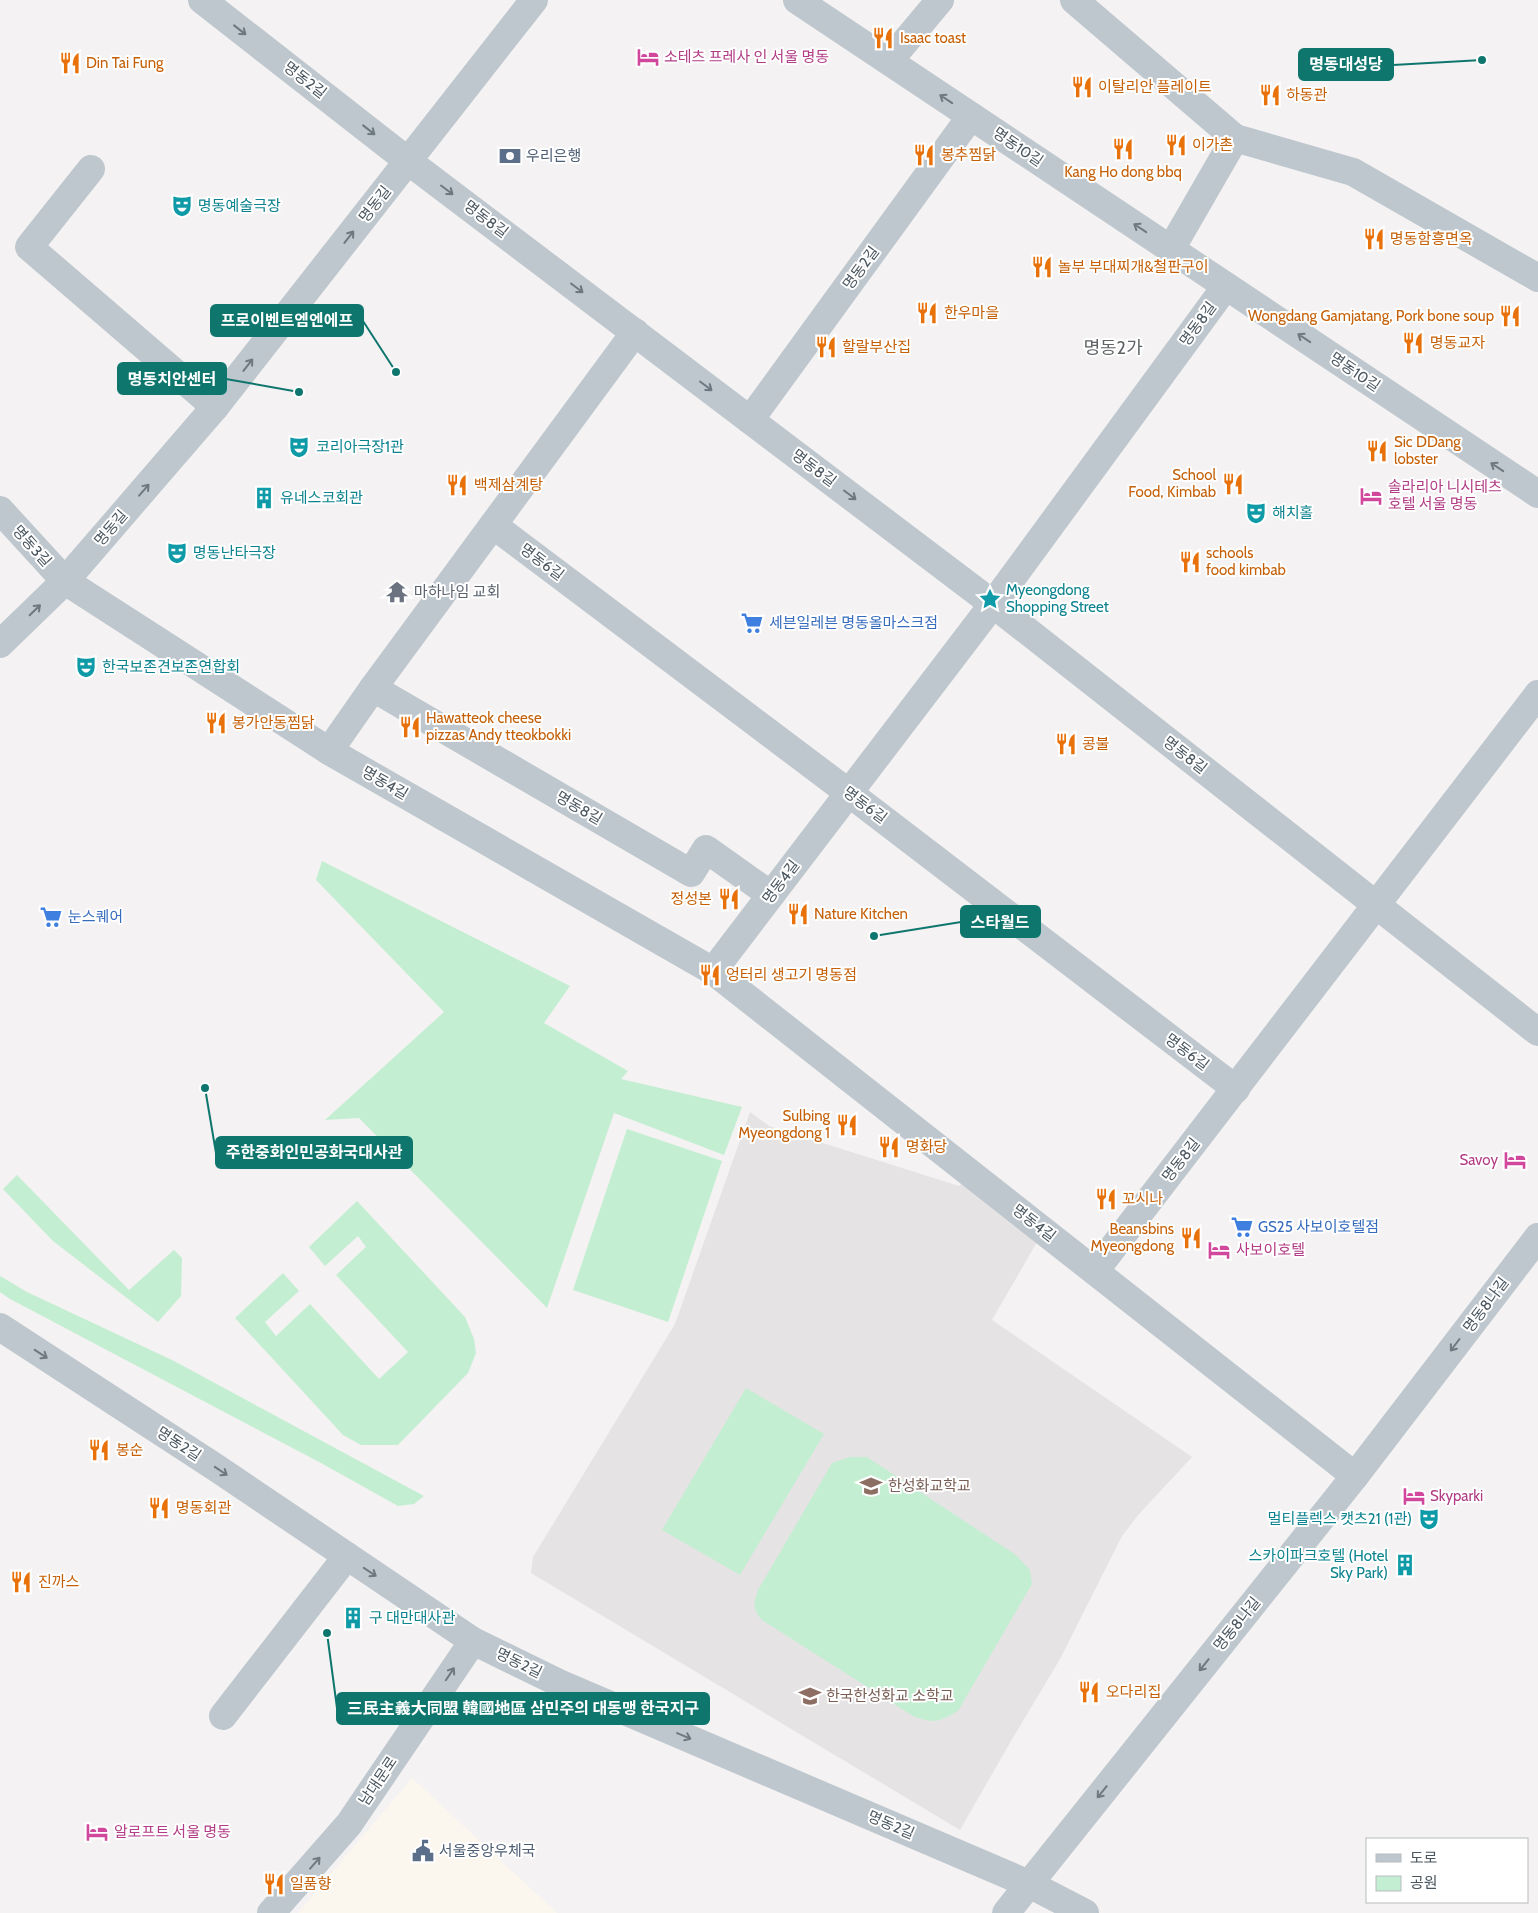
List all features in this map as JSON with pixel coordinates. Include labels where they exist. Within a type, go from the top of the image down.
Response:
[{"type":"street","name":"명동2길","points":[[202,0],[408,161]]},
{"type":"street","name":"명동길","points":[[0,644],[65,581],[215,407],[534,0]]},
{"type":"street","name":"명동10길","points":[[797,0],[1538,494]]},
{"type":"street","points":[[889,61],[940,0]]},
{"type":"street","points":[[1074,0],[1235,138],[1353,172],[1538,278]]},
{"type":"street","name":"명동2길","points":[[750,420],[972,116]]},
{"type":"street","points":[[1171,249],[1235,138]]},
{"type":"street","name":"명동8길","points":[[408,161],[993,604],[1538,1032]]},
{"type":"street","points":[[91,169],[29,247],[215,407]]},
{"type":"street","name":"명동8길","points":[[849,793],[993,604],[1226,286]]},
{"type":"street","points":[[330,751],[373,688],[635,332]]},
{"type":"street","name":"명동3길","points":[[0,510],[65,581]]},
{"type":"street","name":"명동6길","points":[[493,525],[849,793],[1236,1089]]},
{"type":"street","name":"명동4길","points":[[65,581],[330,751],[714,971],[1355,1476]]},
{"type":"street","name":"명동8길","points":[[373,688],[691,874],[706,849],[771,895]]},
{"type":"street","name":"명동8길","points":[[1095,1271],[1538,694]]},
{"type":"street","name":"명동4길","points":[[714,971],[849,793]]},
{"type":"street","name":"명동8나길","points":[[1006,1913],[1355,1476],[1538,1237]]},
{"type":"street","name":"명동2길","points":[[0,1327],[215,1467],[473,1640],[559,1683],[1029,1884],[1085,1913]]},
{"type":"street","points":[[223,1716],[347,1556]]},
{"type":"street","name":"남대문로","points":[[271,1913],[349,1824],[473,1640]]},
{"type":"shaded area","name":"한성화교학교","points":[[750,1112],[769,1126],[959,1186],[968,1177],[1041,1235],[992,1320],[1192,1457],[1139,1514],[1122,1536],[1060,1659],[960,1830],[531,1573],[533,1557],[675,1324]]},
{"type":"shaded area","name":"서울중앙우체국","points":[[412,1778],[557,1913],[298,1913]]},
{"type":"green space","points":[[322,861],[570,986],[544,1023],[628,1071],[621,1079],[742,1107],[724,1155],[614,1113],[547,1308],[359,1118],[325,1120],[444,1012],[316,880]]},
{"type":"green space","points":[[627,1129],[722,1161],[668,1322],[573,1290]]},
{"type":"green space","points":[[17,1175],[129,1290],[174,1250],[182,1258],[181,1296],[158,1322],[53,1241],[3,1189]]},
{"type":"green space","points":[[357,1201],[465,1317],[474,1339],[476,1353],[468,1373],[398,1445],[361,1445],[343,1435],[235,1318],[283,1273],[299,1291],[265,1322],[276,1336],[310,1304],[379,1379],[408,1352],[336,1275],[366,1247],[358,1236],[325,1266],[309,1247]]},
{"type":"green space","points":[[0,1276],[27,1292],[174,1361],[424,1496],[414,1504],[398,1506],[321,1463],[10,1299],[0,1292]]},
{"type":"green space","points":[[746,1388],[824,1434],[740,1575],[662,1530]]},
{"type":"green space","points":[[850,1457],[867,1457],[1016,1555],[1030,1570],[1032,1584],[958,1711],[941,1720],[931,1721],[913,1716],[762,1620],[755,1609],[758,1590],[832,1463]]},
{"type":"place","name":"Isaac toast","points":[[883,38]]},
{"type":"place","name":"소테츠 프레사 인 서울 명동","points":[[648,57]]},
{"type":"place","name":"명동대성당","points":[[1482,60]]},
{"type":"place","name":"Din Tai Fung","points":[[70,63]]},
{"type":"place","name":"이탈리안 플레이트","points":[[1082,87]]},
{"type":"place","name":"하동관","points":[[1270,95]]},
{"type":"place","name":"이가촌","points":[[1176,145]]},
{"type":"place","name":"Kang Ho dong bbq","points":[[1123,149]]},
{"type":"place","name":"봉추찜닭","points":[[924,155]]},
{"type":"place","name":"우리은행","points":[[510,156]]},
{"type":"place","name":"명동예술극장","points":[[182,206]]},
{"type":"place","name":"명동함흥면옥","points":[[1374,239]]},
{"type":"place","name":"놀부 부대찌개&철판구이","points":[[1042,267]]},
{"type":"place","name":"한우마을","points":[[927,313]]},
{"type":"place","name":"Wongdang Gamjatang, Pork bone soup","points":[[1510,316]]},
{"type":"place","name":"명동교자","points":[[1413,343]]},
{"type":"place","name":"할랄부산집","points":[[826,347]]},
{"type":"place","name":"프로이벤트엠엔에프","points":[[396,372]]},
{"type":"place","name":"명동치안센터","points":[[299,392]]},
{"type":"place","name":"코리아극장1관","points":[[299,447]]},
{"type":"place","name":"Sic DDang lobster","points":[[1377,451]]},
{"type":"place","name":"School Food, Kimbab","points":[[1233,484]]},
{"type":"place","name":"백제삼계탕","points":[[457,485]]},
{"type":"place","name":"솔라리아 니시테츠 호텔 서울 명동","points":[[1371,496]]},
{"type":"place","name":"유네스코회관","points":[[264,498]]},
{"type":"place","name":"해치홀","points":[[1256,513]]},
{"type":"place","name":"명동난타극장","points":[[177,553]]},
{"type":"place","name":"schools food kimbab","points":[[1190,562]]},
{"type":"place","name":"마하나임 교회","points":[[397,592]]},
{"type":"place","name":"Myeongdong Shopping Street","points":[[990,599]]},
{"type":"place","name":"세븐일레븐 명동올마스크점","points":[[752,623]]},
{"type":"place","name":"한국보존견보존연합회","points":[[86,667]]},
{"type":"place","name":"봉가안동찜닭","points":[[216,723]]},
{"type":"place","name":"Hawatteok cheese pizzas Andy tteokbokki","points":[[410,727]]},
{"type":"place","name":"콩불","points":[[1066,744]]},
{"type":"place","name":"정성본","points":[[729,899]]},
{"type":"place","name":"Nature Kitchen","points":[[798,914]]},
{"type":"place","name":"눈스퀘어","points":[[51,917]]},
{"type":"place","name":"스타월드","points":[[874,936]]},
{"type":"place","name":"엉터리 생고기 명동점","points":[[710,975]]},
{"type":"place","name":"주한중화인민공화국대사관","points":[[205,1088]]},
{"type":"place","name":"Sulbing Myeongdong 1","points":[[847,1125]]},
{"type":"place","name":"명화당","points":[[889,1147]]},
{"type":"place","name":"Savoy","points":[[1515,1160]]},
{"type":"place","name":"꼬시나","points":[[1106,1199]]},
{"type":"place","name":"GS25 사보이호텔점","points":[[1242,1227]]},
{"type":"place","name":"Beansbins Myeongdong","points":[[1191,1238]]},
{"type":"place","name":"사보이호텔","points":[[1219,1250]]},
{"type":"place","name":"봉순","points":[[99,1450]]},
{"type":"place","name":"한성화교학교","points":[[871,1486]]},
{"type":"place","name":"Skyparki","points":[[1414,1496]]},
{"type":"place","name":"명동회관","points":[[159,1508]]},
{"type":"place","name":"멀티플렉스 캣츠21 (1관)","points":[[1429,1519]]},
{"type":"place","name":"스카이파크호텔 (Hotel Sky Park)","points":[[1405,1565]]},
{"type":"place","name":"진까스","points":[[21,1582]]},
{"type":"place","name":"구 대만대사관","points":[[353,1618]]},
{"type":"place","name":"三民主義大同盟 韓國地區 삼민주의 대동맹 한국지구","points":[[327,1633]]},
{"type":"place","name":"오다리집","points":[[1089,1692]]},
{"type":"place","name":"한국한성화교 소학교","points":[[810,1696]]},
{"type":"place","name":"알로프트 서울 명동","points":[[97,1832]]},
{"type":"place","name":"서울중앙우체국","points":[[423,1851]]},
{"type":"place","name":"일품향","points":[[274,1884]]},
{"type":"district","name":"명동2가","points":[[1113,348]]}]
